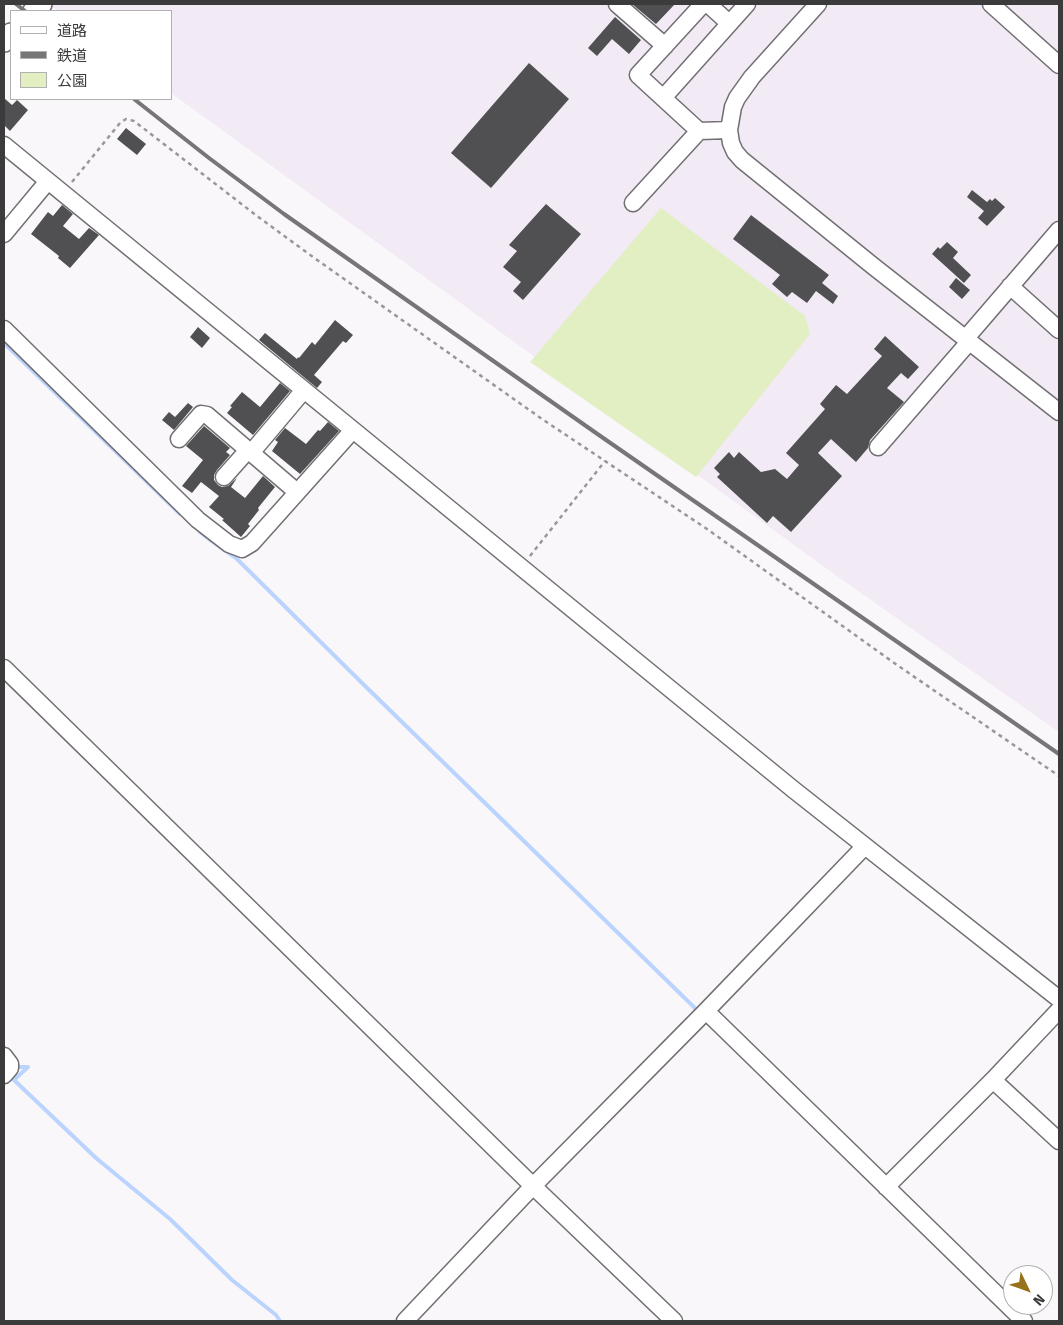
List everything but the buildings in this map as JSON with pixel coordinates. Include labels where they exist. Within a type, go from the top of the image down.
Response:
[{"type":"street","points":[[617,4],[665,46]]},
{"type":"street","points":[[703,4],[638,75],[699,131],[729,130]]},
{"type":"street","points":[[708,4],[729,23]]},
{"type":"street","points":[[663,98],[747,4]]},
{"type":"street","points":[[818,4],[752,77],[733,107],[729,130],[735,152],[742,160],[865,260],[1059,412]]},
{"type":"street","points":[[991,4],[1059,65]]},
{"type":"street","points":[[633,203],[699,131]]},
{"type":"street","points":[[4,145],[794,790],[1059,999]]},
{"type":"street","points":[[4,234],[48,181]]},
{"type":"street","points":[[878,447],[968,340],[1010,286],[1059,230]]},
{"type":"street","points":[[1010,286],[1059,330]]},
{"type":"street","points":[[4,329],[198,520],[229,544],[242,549],[252,544],[354,430]]},
{"type":"street","points":[[224,477],[250,451],[304,390]]},
{"type":"street","points":[[179,440],[201,414],[207,415],[298,492]]},
{"type":"street","points":[[4,668],[674,1321]]},
{"type":"street","points":[[405,1321],[865,846]]},
{"type":"street","points":[[886,1187],[993,1080],[1059,1010]]},
{"type":"street","points":[[706,1011],[1024,1321]]},
{"type":"street","points":[[4,1056],[10,1064],[10,1068],[4,1075]]},
{"type":"street","points":[[993,1080],[1059,1141]]},
{"type":"path","points":[[63,193],[120,123],[126,120],[134,122],[305,251],[542,419],[707,529],[897,665],[1059,776]]},
{"type":"path","points":[[522,567],[605,461]]},
{"type":"shaded area","points":[[1059,4],[1059,732],[841,579],[172,94],[172,10],[57,10],[50,5]]},
{"type":"green space","points":[[661,208],[805,316],[810,334],[696,477],[530,362]]},
{"type":"waterway","points":[[4,343],[180,514]]},
{"type":"waterway","points":[[200,532],[236,558],[699,1012]]},
{"type":"waterway","points":[[15,1067],[28,1067],[14,1080],[96,1158],[170,1219],[232,1280],[276,1315],[280,1321]]},
{"type":"railway","points":[[16,4],[24,10]]},
{"type":"railway","points":[[135,100],[284,214],[1059,754]]}]
